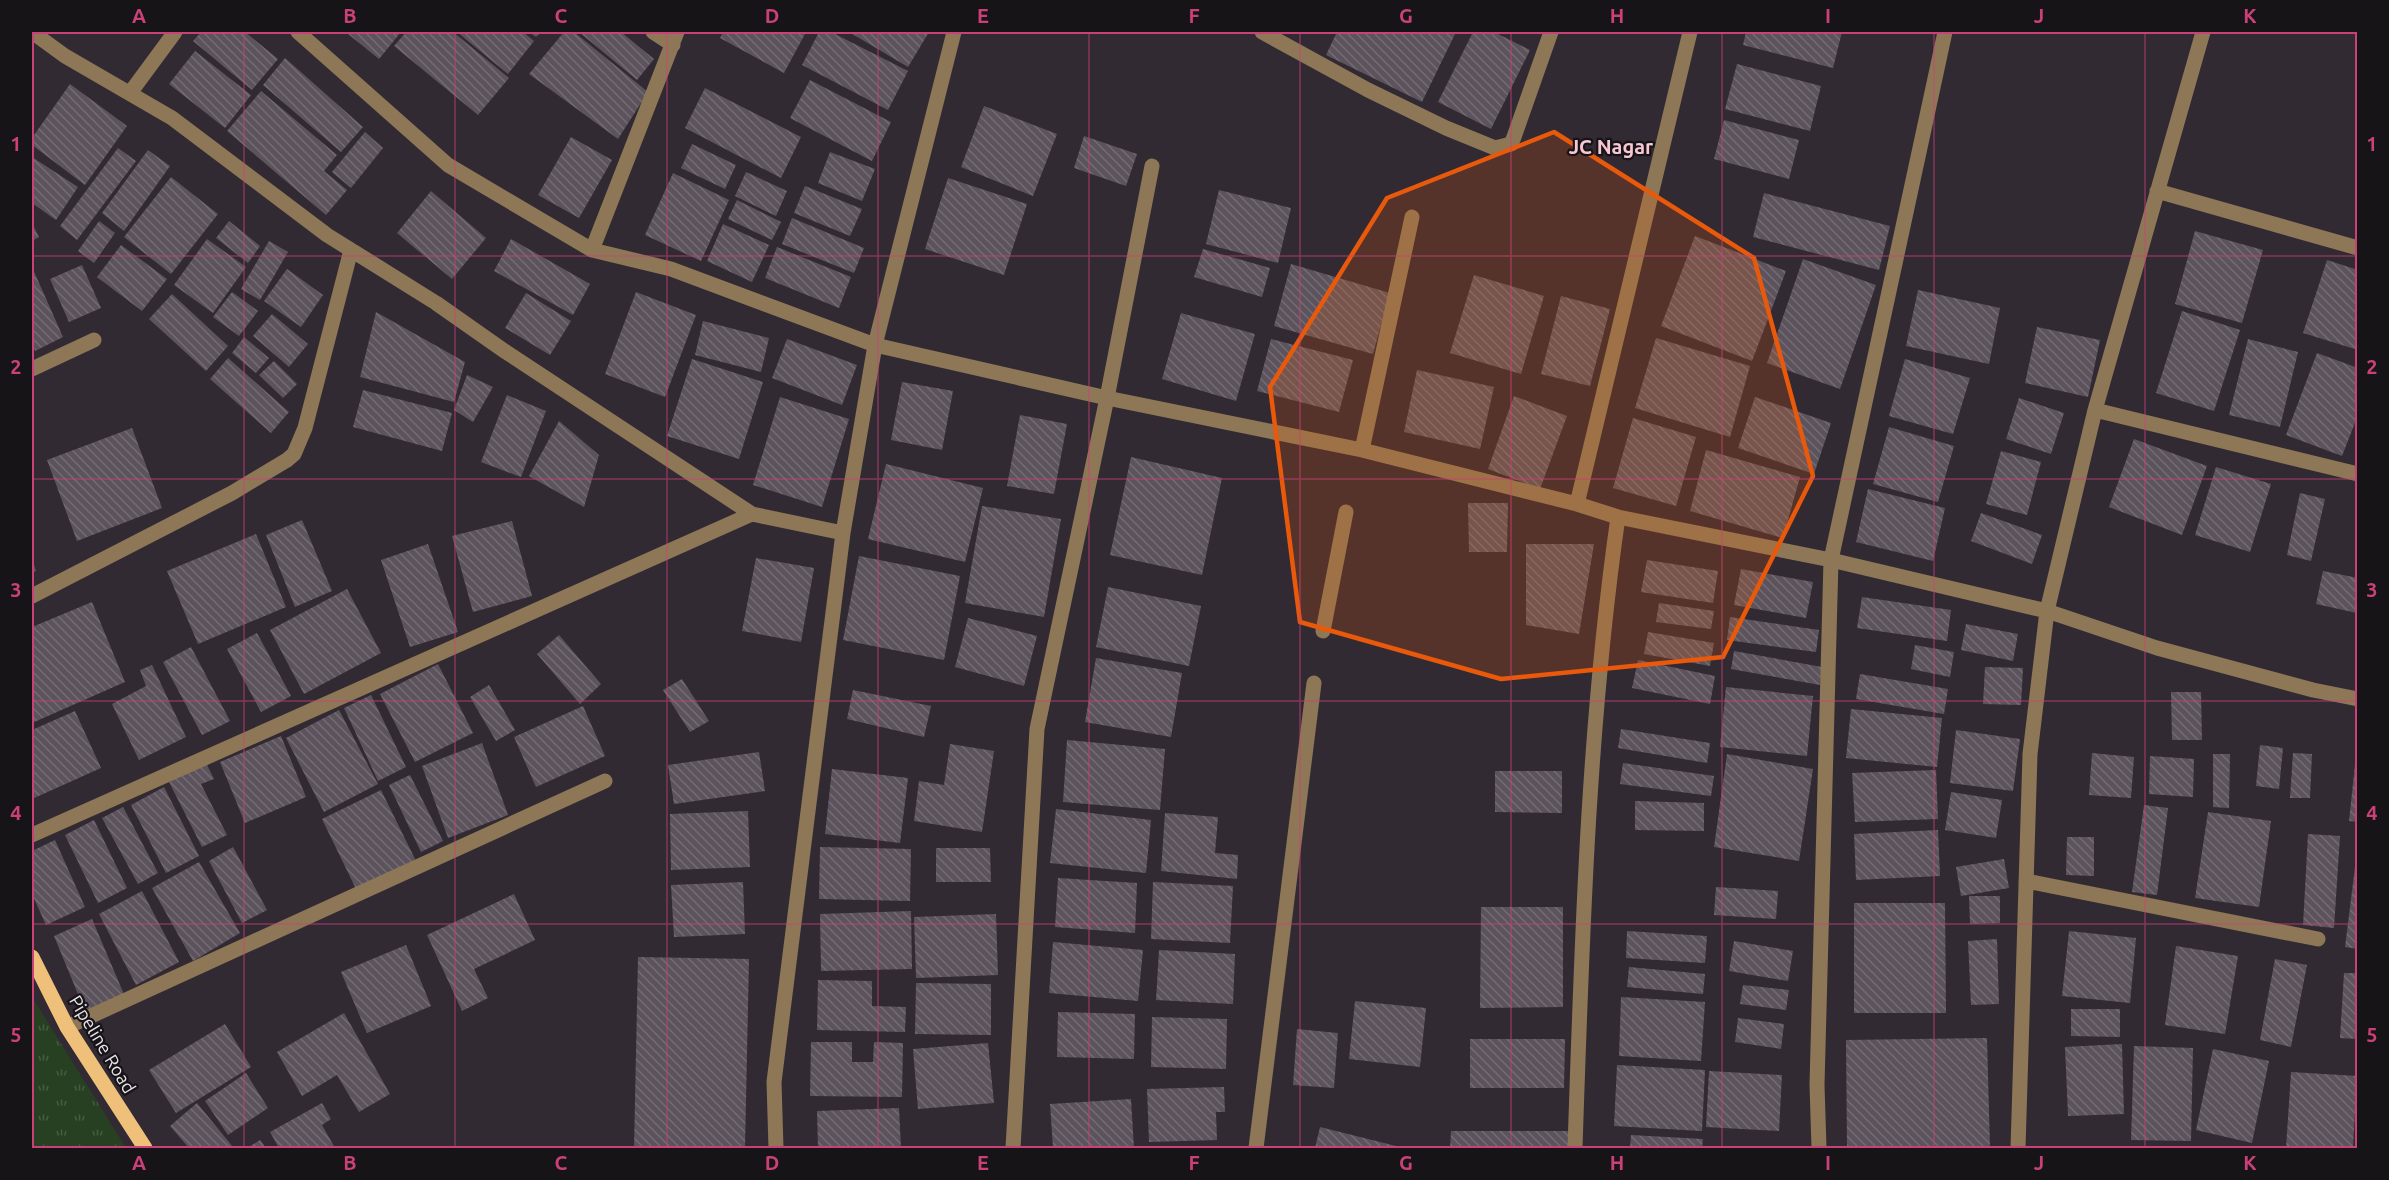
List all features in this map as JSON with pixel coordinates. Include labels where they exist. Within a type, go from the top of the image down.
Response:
[{"type":"main road","name":"Pipeline Road","points":[[32,957],[67,1027],[144,1149]]},
{"type":"street","points":[[32,32],[65,56],[172,118],[327,235],[435,303],[752,514],[843,533]]},
{"type":"street","points":[[130,93],[176,32]]},
{"type":"street","points":[[298,32],[448,165],[592,250],[672,269],[875,345],[1107,398],[1362,450],[1576,504],[1618,517],[1832,560],[2047,610],[2157,648],[2313,690],[2358,699]]},
{"type":"street","points":[[592,250],[675,38],[653,32]]},
{"type":"street","points":[[776,1149],[774,1082],[843,533],[875,345],[954,32]]},
{"type":"street","points":[[1262,32],[1368,90],[1446,128],[1495,148],[1510,144],[1515,137],[1551,32]]},
{"type":"street","points":[[1576,504],[1690,32]]},
{"type":"street","points":[[1819,1149],[1817,1085],[1832,560],[1945,32]]},
{"type":"street","points":[[2018,1149],[2030,754],[2047,610],[2095,410],[2202,32]]},
{"type":"street","points":[[1013,1149],[1037,729],[1107,398],[1152,166]]},
{"type":"street","points":[[2157,190],[2358,248]]},
{"type":"street","points":[[1362,450],[1412,217]]},
{"type":"street","points":[[32,596],[232,494],[294,454],[304,428],[351,250]]},
{"type":"street","points":[[32,369],[94,340]]},
{"type":"street","points":[[2095,410],[2358,474]]},
{"type":"street","points":[[1323,631],[1346,512]]},
{"type":"street","points":[[32,835],[752,514]]},
{"type":"street","points":[[1575,1149],[1584,907],[1604,613],[1618,517]]},
{"type":"street","points":[[1256,1149],[1314,683]]},
{"type":"street","points":[[67,1027],[605,781]]},
{"type":"street","points":[[2026,881],[2318,939]]},
{"type":"highlighted area","points":[[1554,132],[1754,258],[1813,476],[1723,657],[1501,679],[1300,622],[1270,387],[1387,198]]},
{"type":"green space","points":[[32,997],[126,1148],[32,1148]]},
{"type":"building","points":[[201,32],[245,32],[278,59],[252,90],[193,41]]},
{"type":"building","points":[[350,32],[401,32],[379,59],[348,34]]},
{"type":"building","points":[[406,32],[453,32],[509,78],[478,115],[394,46]]},
{"type":"building","points":[[457,32],[523,32],[534,41],[508,74]]},
{"type":"building","points":[[529,32],[541,32],[536,37]]},
{"type":"building","points":[[564,32],[574,32],[648,92],[618,139],[529,74]]},
{"type":"building","points":[[579,32],[621,32],[654,59],[637,80]]},
{"type":"building","points":[[723,32],[806,32],[784,73],[720,38]]},
{"type":"building","points":[[819,32],[831,32],[908,71],[888,110],[802,65]]},
{"type":"building","points":[[849,32],[929,32],[908,67]]},
{"type":"building","points":[[1337,32],[1456,32],[1422,102],[1326,55]]},
{"type":"building","points":[[1473,32],[1494,32],[1530,50],[1491,129],[1438,102]]},
{"type":"building","points":[[1746,32],[1842,32],[1833,68],[1743,45]]},
{"type":"building","points":[[195,51],[251,95],[225,128],[169,84]]},
{"type":"building","points":[[285,58],[363,127],[341,152],[263,85]]},
{"type":"building","points":[[1737,64],[1821,86],[1810,131],[1725,109]]},
{"type":"building","points":[[810,80],[891,122],[872,161],[790,118]]},
{"type":"building","points":[[70,84],[127,126],[85,185],[32,145],[32,138]]},
{"type":"building","points":[[705,88],[801,137],[781,178],[685,128]]},
{"type":"building","points":[[261,91],[337,155],[324,171],[347,190],[326,215],[227,131]]},
{"type":"building","points":[[984,106],[1057,134],[1033,196],[961,167]]},
{"type":"building","points":[[1724,120],[1799,140],[1789,179],[1714,159]]},
{"type":"building","points":[[365,132],[383,148],[351,188],[332,172]]},
{"type":"building","points":[[1084,136],[1137,154],[1126,186],[1074,168]]},
{"type":"building","points":[[571,137],[612,160],[579,218],[538,195]]},
{"type":"building","points":[[692,144],[736,165],[725,189],[681,168]]},
{"type":"building","points":[[118,148],[136,161],[77,240],[60,226]]},
{"type":"building","points":[[148,150],[170,166],[124,231],[102,213]]},
{"type":"building","points":[[830,152],[875,169],[862,201],[818,183]]},
{"type":"building","points":[[32,157],[78,187],[56,220],[32,203]]},
{"type":"building","points":[[746,172],[787,191],[776,216],[735,196]]},
{"type":"building","points":[[673,173],[729,200],[701,261],[645,235]]},
{"type":"building","points":[[171,177],[218,214],[171,274],[124,237]]},
{"type":"building","points":[[948,178],[1027,204],[1004,275],[925,249]]},
{"type":"building","points":[[805,186],[862,209],[850,236],[794,213]]},
{"type":"building","points":[[1219,190],[1291,208],[1278,263],[1206,244]]},
{"type":"building","points":[[431,191],[486,238],[452,279],[397,233]]},
{"type":"building","points":[[1764,193],[1890,226],[1879,270],[1753,237]]},
{"type":"building","points":[[737,200],[781,222],[772,240],[728,219]]},
{"type":"building","points":[[792,218],[864,248],[854,273],[782,244]]},
{"type":"building","points":[[99,221],[115,233],[94,263],[78,251]]},
{"type":"building","points":[[229,221],[260,246],[248,263],[216,238]]},
{"type":"building","points":[[32,223],[39,237],[32,241]]},
{"type":"building","points":[[723,224],[769,245],[752,282],[707,261]]},
{"type":"building","points":[[2195,231],[2263,250],[2242,323],[2175,304]]},
{"type":"building","points":[[1695,236],[1786,271],[1752,361],[1661,326]]},
{"type":"building","points":[[207,239],[246,267],[213,313],[174,285]]},
{"type":"building","points":[[511,239],[590,284],[573,315],[494,271]]},
{"type":"building","points":[[269,241],[288,252],[260,300],[241,289]]},
{"type":"building","points":[[121,245],[167,279],[142,311],[97,277]]},
{"type":"building","points":[[777,247],[851,277],[839,308],[765,278]]},
{"type":"building","points":[[1203,249],[1270,268],[1262,297],[1194,277]]},
{"type":"building","points":[[1803,259],[1876,285],[1840,389],[1767,363]]},
{"type":"building","points":[[2327,260],[2358,270],[2358,350],[2303,333]]},
{"type":"building","points":[[1291,264],[1390,293],[1373,354],[1274,326]]},
{"type":"building","points":[[82,265],[101,308],[69,322],[50,279]]},
{"type":"building","points":[[32,267],[63,337],[35,351],[32,344]]},
{"type":"building","points":[[287,269],[323,295],[301,327],[264,301]]},
{"type":"building","points":[[1474,275],[1544,296],[1521,374],[1450,353]]},
{"type":"building","points":[[1918,290],[2000,308],[1989,364],[1906,346]]},
{"type":"building","points":[[232,292],[258,311],[239,336],[213,317]]},
{"type":"building","points":[[636,292],[696,315],[665,397],[605,374]]},
{"type":"building","points":[[526,293],[571,321],[550,355],[505,328]]},
{"type":"building","points":[[172,294],[228,346],[206,371],[149,319]]},
{"type":"building","points":[[1561,296],[1610,309],[1590,386],[1541,374]]},
{"type":"building","points":[[2182,311],[2240,330],[2214,411],[2156,393]]},
{"type":"building","points":[[376,312],[465,362],[454,402],[360,377]]},
{"type":"building","points":[[1181,313],[1255,334],[1236,401],[1162,379]]},
{"type":"building","points":[[272,314],[308,344],[289,367],[253,336]]},
{"type":"building","points":[[703,321],[769,338],[761,372],[695,355]]},
{"type":"building","points":[[2037,327],[2100,340],[2088,397],[2025,383]]},
{"type":"building","points":[[244,337],[269,358],[256,373],[232,353]]},
{"type":"building","points":[[1656,338],[1750,366],[1730,437],[1635,408]]},
{"type":"building","points":[[787,339],[857,365],[842,405],[772,378]]},
{"type":"building","points":[[1271,339],[1353,360],[1339,412],[1257,391]]},
{"type":"building","points":[[2248,339],[2298,352],[2280,427],[2229,415]]},
{"type":"building","points":[[2317,353],[2358,368],[2358,415],[2342,456],[2286,435]]},
{"type":"building","points":[[228,358],[289,412],[271,433],[210,379]]},
{"type":"building","points":[[692,359],[763,382],[739,459],[667,436]]},
{"type":"building","points":[[1905,359],[1970,378],[1953,434],[1889,416]]},
{"type":"building","points":[[274,361],[297,384],[283,398],[259,375]]},
{"type":"building","points":[[1417,370],[1494,387],[1480,449],[1404,432]]},
{"type":"building","points":[[467,375],[493,387],[473,422],[454,410]]},
{"type":"building","points":[[902,382],[953,391],[942,450],[891,440]]},
{"type":"building","points":[[363,390],[452,413],[442,451],[353,427]]},
{"type":"building","points":[[507,395],[546,411],[521,477],[481,462]]},
{"type":"building","points":[[1514,396],[1567,416],[1540,489],[1488,469]]},
{"type":"building","points":[[780,397],[849,419],[822,507],[753,485]]},
{"type":"building","points":[[1755,397],[1831,423],[1814,474],[1738,448]]},
{"type":"building","points":[[2019,398],[2064,413],[2051,454],[2006,439]]},
{"type":"building","points":[[1020,415],[1067,424],[1054,494],[1007,486]]},
{"type":"building","points":[[1633,418],[1696,437],[1676,506],[1613,488]]},
{"type":"building","points":[[559,421],[599,455],[584,507],[529,476]]},
{"type":"building","points":[[1889,427],[1954,446],[1938,502],[1873,484]]},
{"type":"building","points":[[132,428],[162,508],[77,541],[47,460]]},
{"type":"building","points":[[2134,439],[2207,466],[2182,535],[2109,507]]},
{"type":"building","points":[[1706,450],[1800,477],[1783,538],[1690,511]]},
{"type":"building","points":[[2001,451],[2041,462],[2027,515],[1986,504]]},
{"type":"building","points":[[1131,457],[1222,478],[1202,575],[1110,555]]},
{"type":"building","points":[[886,464],[983,488],[965,562],[868,539]]},
{"type":"building","points":[[2216,467],[2271,484],[2250,552],[2195,535]]},
{"type":"building","points":[[1868,489],[1945,508],[1933,561],[1856,542]]},
{"type":"building","points":[[2300,493],[2325,499],[2311,561],[2287,555]]},
{"type":"building","points":[[1468,503],[1508,503],[1507,552],[1469,552]]},
{"type":"building","points":[[982,506],[1061,519],[1044,617],[965,603]]},
{"type":"building","points":[[1981,513],[2042,535],[2032,564],[1971,541]]},
{"type":"building","points":[[302,520],[332,591],[295,607],[266,535]]},
{"type":"building","points":[[512,521],[532,596],[473,612],[452,536]]},
{"type":"building","points":[[256,534],[286,607],[198,644],[167,571]]},
{"type":"building","points":[[428,544],[458,632],[410,647],[381,560]]},
{"type":"building","points":[[1526,544],[1594,544],[1579,634],[1526,625]]},
{"type":"building","points":[[859,556],[960,576],[944,660],[843,640]]},
{"type":"building","points":[[756,558],[814,568],[801,642],[742,631]]},
{"type":"building","points":[[32,559],[36,571],[32,573]]},
{"type":"building","points":[[1647,560],[1718,571],[1713,603],[1641,592]]},
{"type":"building","points":[[1741,569],[1813,582],[1806,618],[1734,605]]},
{"type":"building","points":[[2323,571],[2358,578],[2357,613],[2316,604]]},
{"type":"building","points":[[1108,587],[1201,606],[1189,666],[1096,647]]},
{"type":"building","points":[[347,589],[381,653],[304,694],[270,630]]},
{"type":"building","points":[[1862,597],[1951,610],[1947,641],[1857,628]]},
{"type":"building","points":[[92,602],[125,682],[32,723],[32,627]]},
{"type":"building","points":[[1659,603],[1714,611],[1711,629],[1656,622]]},
{"type":"building","points":[[1730,617],[1819,630],[1816,652],[1727,640]]},
{"type":"building","points":[[968,618],[1037,636],[1024,686],[955,667]]},
{"type":"building","points":[[1966,624],[2018,634],[2013,661],[1961,650]]},
{"type":"building","points":[[1648,632],[1714,643],[1710,666],[1644,654]]},
{"type":"building","points":[[257,633],[291,696],[261,712],[227,649]]},
{"type":"building","points":[[559,635],[601,684],[580,704],[537,654]]},
{"type":"building","points":[[1915,645],[1954,652],[1950,677],[1911,669]]},
{"type":"building","points":[[191,647],[230,721],[202,735],[163,662]]},
{"type":"building","points":[[1734,651],[1822,667],[1820,685],[1731,669]]},
{"type":"building","points":[[1096,658],[1182,673],[1171,737],[1085,722]]},
{"type":"building","points":[[1638,660],[1715,676],[1710,704],[1632,688]]},
{"type":"building","points":[[438,664],[473,733],[415,762],[380,694]]},
{"type":"building","points":[[152,665],[186,737],[139,760],[112,704],[146,686],[140,670]]},
{"type":"building","points":[[1985,667],[2023,668],[2021,705],[1983,704]]},
{"type":"building","points":[[1860,674],[1948,689],[1944,714],[1856,699]]},
{"type":"building","points":[[682,679],[709,721],[690,732],[663,690]]},
{"type":"building","points":[[489,685],[515,730],[496,741],[470,697]]},
{"type":"building","points":[[1726,687],[1813,696],[1807,756],[1720,747]]},
{"type":"building","points":[[853,690],[931,706],[924,737],[847,719]]},
{"type":"building","points":[[2171,692],[2201,692],[2202,740],[2172,740]]},
{"type":"building","points":[[371,695],[406,767],[378,781],[344,708]]},
{"type":"building","points":[[583,706],[605,756],[536,787],[514,737]]},
{"type":"building","points":[[1851,709],[1942,718],[1937,767],[1846,758]]},
{"type":"building","points":[[339,710],[378,784],[324,812],[286,738]]},
{"type":"building","points":[[75,711],[101,768],[32,799],[32,730]]},
{"type":"building","points":[[1621,729],[1710,743],[1707,763],[1618,748]]},
{"type":"building","points":[[1956,730],[2020,739],[2013,791],[1950,783]]},
{"type":"building","points":[[281,736],[306,797],[245,823],[220,762]]},
{"type":"building","points":[[1067,740],[1165,749],[1160,810],[1063,802]]},
{"type":"building","points":[[482,743],[508,815],[448,838],[422,766]]},
{"type":"building","points":[[950,744],[994,751],[982,832],[914,821],[919,781],[944,785]]},
{"type":"building","points":[[2260,745],[2283,748],[2279,789],[2256,786]]},
{"type":"building","points":[[759,752],[765,791],[674,804],[668,765]]},
{"type":"building","points":[[2092,753],[2134,757],[2131,798],[2089,795]]},
{"type":"building","points":[[2293,753],[2312,754],[2310,798],[2290,798]]},
{"type":"building","points":[[1727,754],[1813,769],[1799,861],[1714,847]]},
{"type":"building","points":[[2213,754],[2230,754],[2229,808],[2213,807]]},
{"type":"building","points":[[2356,755],[2358,755],[2358,822],[2349,821]]},
{"type":"building","points":[[2150,756],[2194,759],[2193,797],[2149,794]]},
{"type":"building","points":[[206,763],[214,779],[201,784],[227,835],[202,847],[169,782]]},
{"type":"building","points":[[1623,763],[1714,776],[1711,796],[1620,784]]},
{"type":"building","points":[[832,769],[908,778],[900,843],[825,834]]},
{"type":"building","points":[[1936,770],[1938,819],[1855,822],[1852,773]]},
{"type":"building","points":[[1495,771],[1562,771],[1562,813],[1495,812]]},
{"type":"building","points":[[410,775],[443,841],[421,852],[389,785]]},
{"type":"building","points":[[164,787],[199,856],[166,873],[131,805]]},
{"type":"building","points":[[381,790],[416,861],[356,889],[322,819]]},
{"type":"building","points":[[1951,792],[2002,800],[1996,838],[1945,830]]},
{"type":"building","points":[[1635,801],[1704,803],[1704,831],[1635,830]]},
{"type":"building","points":[[2144,805],[2168,808],[2157,895],[2132,892]]},
{"type":"building","points":[[123,807],[158,873],[138,884],[102,818]]},
{"type":"building","points":[[1056,809],[1151,820],[1146,873],[1050,863]]},
{"type":"building","points":[[748,811],[750,867],[671,870],[670,814]]},
{"type":"building","points":[[2208,812],[2271,821],[2259,907],[2195,898]]},
{"type":"building","points":[[1165,813],[1218,817],[1215,853],[1238,855],[1237,879],[1161,871]]},
{"type":"building","points":[[94,820],[127,888],[98,903],[65,835]]},
{"type":"building","points":[[1938,830],[1940,876],[1856,880],[1854,834]]},
{"type":"building","points":[[2308,834],[2340,836],[2334,928],[2303,925]]},
{"type":"building","points":[[2067,837],[2094,837],[2094,876],[2066,875]]},
{"type":"building","points":[[55,840],[85,907],[46,925],[32,894],[32,851]]},
{"type":"building","points":[[233,847],[267,910],[242,923],[209,861]]},
{"type":"building","points":[[820,847],[911,849],[910,901],[819,899]]},
{"type":"building","points":[[936,848],[990,848],[991,882],[936,882]]},
{"type":"building","points":[[2004,859],[2009,888],[1961,896],[1956,867]]},
{"type":"building","points":[[2356,859],[2358,859],[2358,949],[2345,947]]},
{"type":"building","points":[[199,862],[240,933],[193,961],[152,888]]},
{"type":"building","points":[[1058,878],[1137,883],[1135,933],[1055,927]]},
{"type":"building","points":[[743,882],[745,934],[674,937],[671,885]]},
{"type":"building","points":[[1153,882],[1233,886],[1230,943],[1151,939]]},
{"type":"building","points":[[1716,887],[1778,891],[1776,919],[1714,915]]},
{"type":"building","points":[[142,891],[179,962],[136,985],[99,914]]},
{"type":"building","points":[[514,894],[535,940],[474,969],[488,998],[462,1011],[427,935]]},
{"type":"building","points":[[1969,896],[2000,896],[2000,923],[1970,924]]},
{"type":"building","points":[[1854,903],[1945,903],[1946,1013],[1854,1013]]},
{"type":"building","points":[[1481,907],[1563,907],[1563,1007],[1480,1008]]},
{"type":"building","points":[[911,911],[912,969],[821,971],[820,914]]},
{"type":"building","points":[[996,914],[998,975],[916,978],[914,917]]},
{"type":"building","points":[[92,919],[126,999],[87,1016],[54,936]]},
{"type":"building","points":[[1627,931],[1707,936],[1705,963],[1626,958]]},
{"type":"building","points":[[2069,931],[2136,938],[2130,1003],[2062,996]]},
{"type":"building","points":[[1997,939],[1999,1004],[1971,1005],[1968,941]]},
{"type":"building","points":[[1734,941],[1793,951],[1788,981],[1729,971]]},
{"type":"building","points":[[1053,942],[1143,950],[1138,1001],[1049,993]]},
{"type":"building","points":[[406,945],[431,1006],[367,1033],[341,972]]},
{"type":"building","points":[[2176,946],[2238,956],[2225,1034],[2165,1025]]},
{"type":"building","points":[[1159,950],[1235,954],[1233,1004],[1156,1000]]},
{"type":"building","points":[[638,957],[749,959],[745,1148],[634,1148]]},
{"type":"building","points":[[2275,959],[2307,965],[2291,1047],[2260,1040]]},
{"type":"building","points":[[1629,967],[1705,974],[1703,994],[1627,987]]},
{"type":"building","points":[[2344,973],[2358,973],[2358,1039],[2340,1038]]},
{"type":"building","points":[[818,980],[872,981],[872,1006],[906,1007],[905,1032],[817,1030]]},
{"type":"building","points":[[916,983],[991,984],[991,1035],[915,1034]]},
{"type":"building","points":[[1743,985],[1789,990],[1786,1010],[1740,1004]]},
{"type":"building","points":[[1621,997],[1705,1002],[1701,1061],[1619,1056]]},
{"type":"building","points":[[1355,1001],[1426,1008],[1420,1067],[1349,1059]]},
{"type":"building","points":[[2071,1009],[2120,1009],[2120,1037],[2071,1036]]},
{"type":"building","points":[[1058,1012],[1135,1014],[1134,1059],[1057,1057]]},
{"type":"building","points":[[344,1013],[390,1094],[359,1112],[337,1075],[302,1096],[277,1052]]},
{"type":"building","points":[[1152,1017],[1227,1019],[1226,1069],[1151,1067]]},
{"type":"building","points":[[1738,1018],[1784,1024],[1781,1049],[1735,1042]]},
{"type":"building","points":[[225,1024],[251,1067],[176,1113],[149,1070]]},
{"type":"building","points":[[1297,1029],[1338,1033],[1334,1088],[1293,1085]]},
{"type":"building","points":[[1987,1038],[1990,1148],[1847,1148],[1846,1040]]},
{"type":"building","points":[[1470,1039],[1565,1039],[1564,1088],[1470,1088]]},
{"type":"building","points":[[811,1042],[852,1042],[852,1062],[873,1062],[874,1042],[903,1043],[902,1097],[810,1096]]},
{"type":"building","points":[[988,1043],[994,1103],[918,1109],[913,1049]]},
{"type":"building","points":[[2122,1044],[2124,1114],[2068,1116],[2065,1047]]},
{"type":"building","points":[[2134,1046],[2193,1048],[2191,1141],[2131,1140]]},
{"type":"building","points":[[2213,1049],[2269,1061],[2252,1143],[2196,1130]]},
{"type":"building","points":[[1617,1065],[1705,1070],[1702,1131],[1614,1126]]},
{"type":"building","points":[[1709,1071],[1782,1075],[1779,1131],[1706,1127]]},
{"type":"building","points":[[2291,1072],[2357,1076],[2353,1148],[2286,1148]]},
{"type":"building","points":[[246,1073],[268,1108],[228,1135],[205,1101]]},
{"type":"building","points":[[1224,1087],[1225,1112],[1216,1112],[1217,1140],[1149,1142],[1147,1089]]},
{"type":"building","points":[[1131,1099],[1134,1148],[1053,1148],[1050,1104]]},
{"type":"building","points":[[197,1103],[233,1147],[189,1148],[170,1126]]},
{"type":"building","points":[[322,1103],[331,1119],[322,1125],[335,1148],[279,1148],[270,1132]]},
{"type":"building","points":[[899,1108],[901,1148],[818,1148],[817,1111]]},
{"type":"building","points":[[1320,1127],[1404,1148],[1315,1148]]},
{"type":"building","points":[[1451,1131],[1568,1131],[1568,1148],[1450,1148]]},
{"type":"building","points":[[1631,1135],[1703,1139],[1702,1148],[1630,1148]]},
{"type":"building","points":[[260,1140],[266,1148],[247,1148]]},
{"type":"district","name":"JC Nagar","points":[[1611,146]]}]
